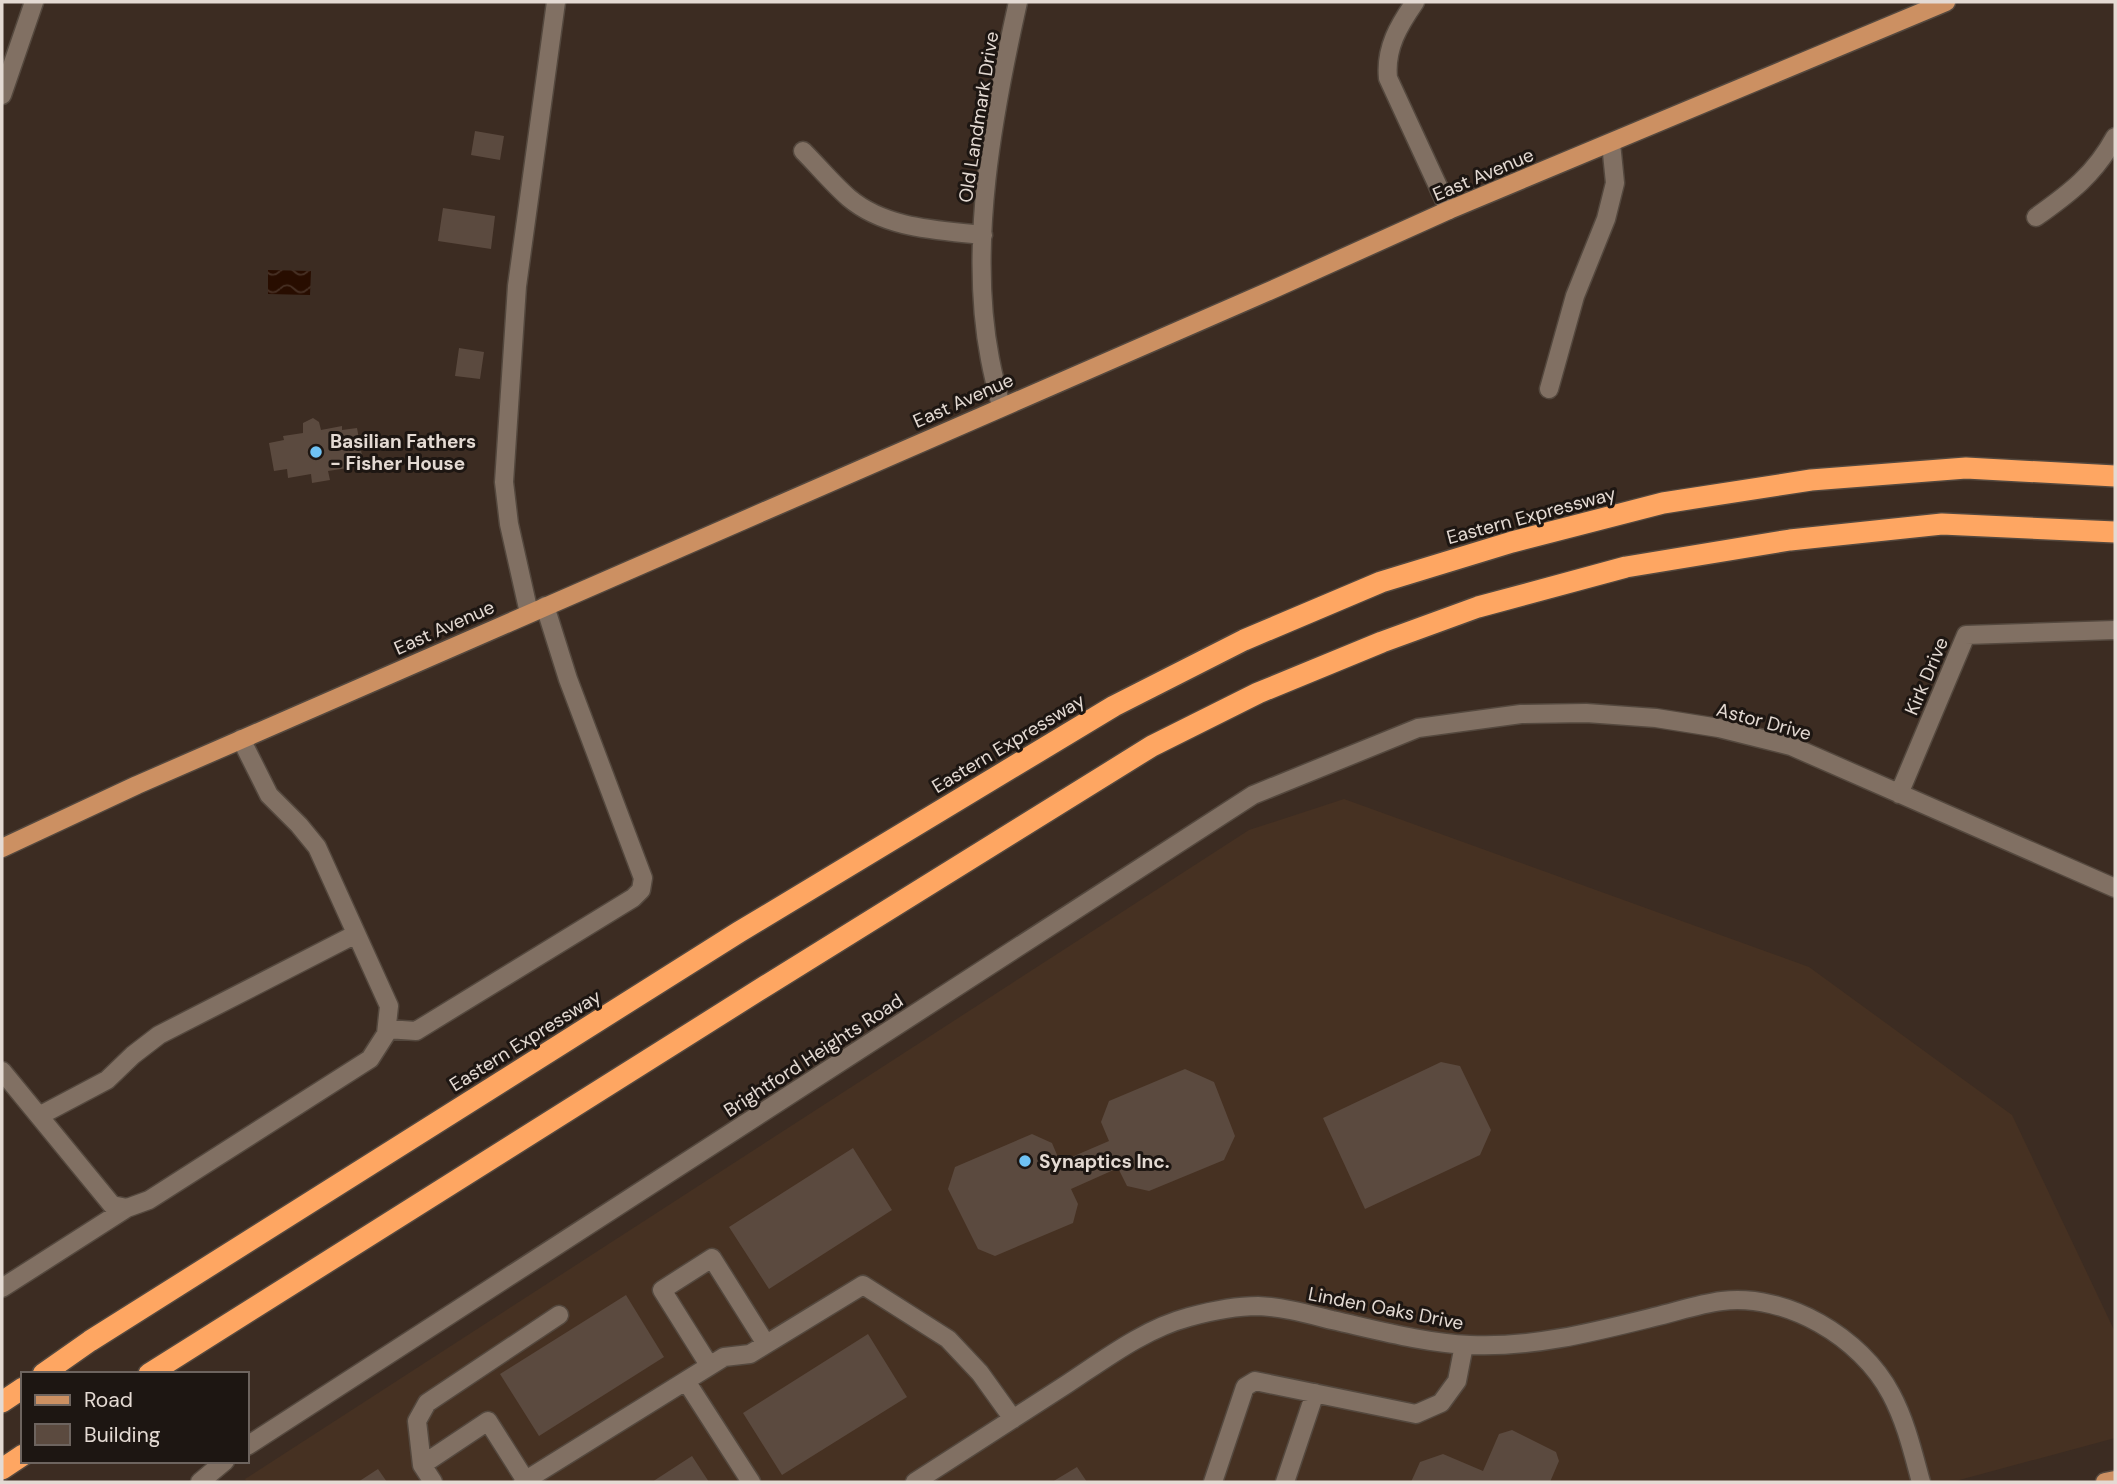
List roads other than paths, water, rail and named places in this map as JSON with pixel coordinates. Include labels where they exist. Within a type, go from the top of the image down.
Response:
[{"type":"highway","name":"Eastern Expressway","points":[[46,1372],[90,1341],[751,925],[1114,706],[1244,640],[1381,582],[1512,542],[1663,503],[1811,480],[1966,468],[2115,476]]},
{"type":"highway","points":[[152,1372],[1152,746],[1258,693],[1382,642],[1478,607],[1626,567],[1790,540],[1942,524],[2115,532]]},
{"type":"highway","points":[[2,1402],[21,1389]]},
{"type":"highway","points":[[2,1469],[21,1456]]},
{"type":"main road","name":"East Avenue","points":[[2,848],[241,739],[1449,210],[1946,2]]},
{"type":"main road","points":[[2105,1482],[2115,1480]]},
{"type":"street","points":[[2,95],[34,2]]},
{"type":"street","points":[[387,1029],[416,1031],[632,898],[641,890],[643,878],[568,679],[537,609],[509,524],[504,482],[517,286],[556,2]]},
{"type":"street","name":"Old Landmark Drive","points":[[1001,406],[989,357],[984,308],[983,234],[991,141],[1018,2]]},
{"type":"street","points":[[1415,2],[1403,19],[1387,55],[1388,78],[1449,210]]},
{"type":"street","points":[[2036,217],[2077,188],[2115,137]]},
{"type":"street","points":[[1549,389],[1575,296],[1606,219],[1615,183],[1611,143]]},
{"type":"street","points":[[803,151],[850,199],[883,218],[925,229],[983,234]]},
{"type":"street","name":"Kirk Drive","points":[[1899,794],[1966,635],[2115,630]]},
{"type":"street","name":"Astor Drive","points":[[1418,728],[1521,714],[1586,713],[1656,718],[1719,728],[1791,746],[2115,888]]},
{"type":"street","name":"Brightford Heights Road","points":[[248,1446],[1253,794],[1418,728]]},
{"type":"street","points":[[2,1288],[127,1208],[149,1200],[370,1059],[386,1034],[389,1006],[317,847],[269,795],[241,739]]},
{"type":"street","points":[[39,1116],[107,1080],[159,1035],[356,934]]},
{"type":"street","points":[[2,1071],[112,1205],[127,1208]]},
{"type":"street","points":[[709,1365],[662,1290],[712,1258],[766,1344]]},
{"type":"street","points":[[422,1465],[488,1421],[525,1482],[709,1365],[724,1357],[750,1354],[863,1285],[948,1339],[980,1373],[1013,1419]]},
{"type":"street","name":"Linden Oaks Drive","points":[[915,1482],[1126,1346],[1186,1317],[1221,1309],[1259,1306],[1388,1333],[1464,1345],[1540,1342],[1724,1301],[1761,1301],[1792,1310],[1826,1328],[1871,1366],[1891,1393],[1905,1426],[1922,1482]]},
{"type":"street","points":[[433,1482],[422,1465],[417,1421],[427,1403],[559,1315]]},
{"type":"street","points":[[1213,1482],[1245,1387],[1255,1381],[1416,1413],[1441,1403],[1457,1381],[1464,1345]]},
{"type":"street","points":[[686,1381],[751,1482]]},
{"type":"street","points":[[1285,1482],[1315,1393]]},
{"type":"street","points":[[200,1482],[223,1463]]},
{"type":"water","points":[[268,270],[311,271],[310,295],[268,294]]},
{"type":"place","name":"Basilian Fathers - Fisher House","points":[[316,452]]},
{"type":"place","name":"Synaptics Inc.","points":[[1025,1161]]}]
